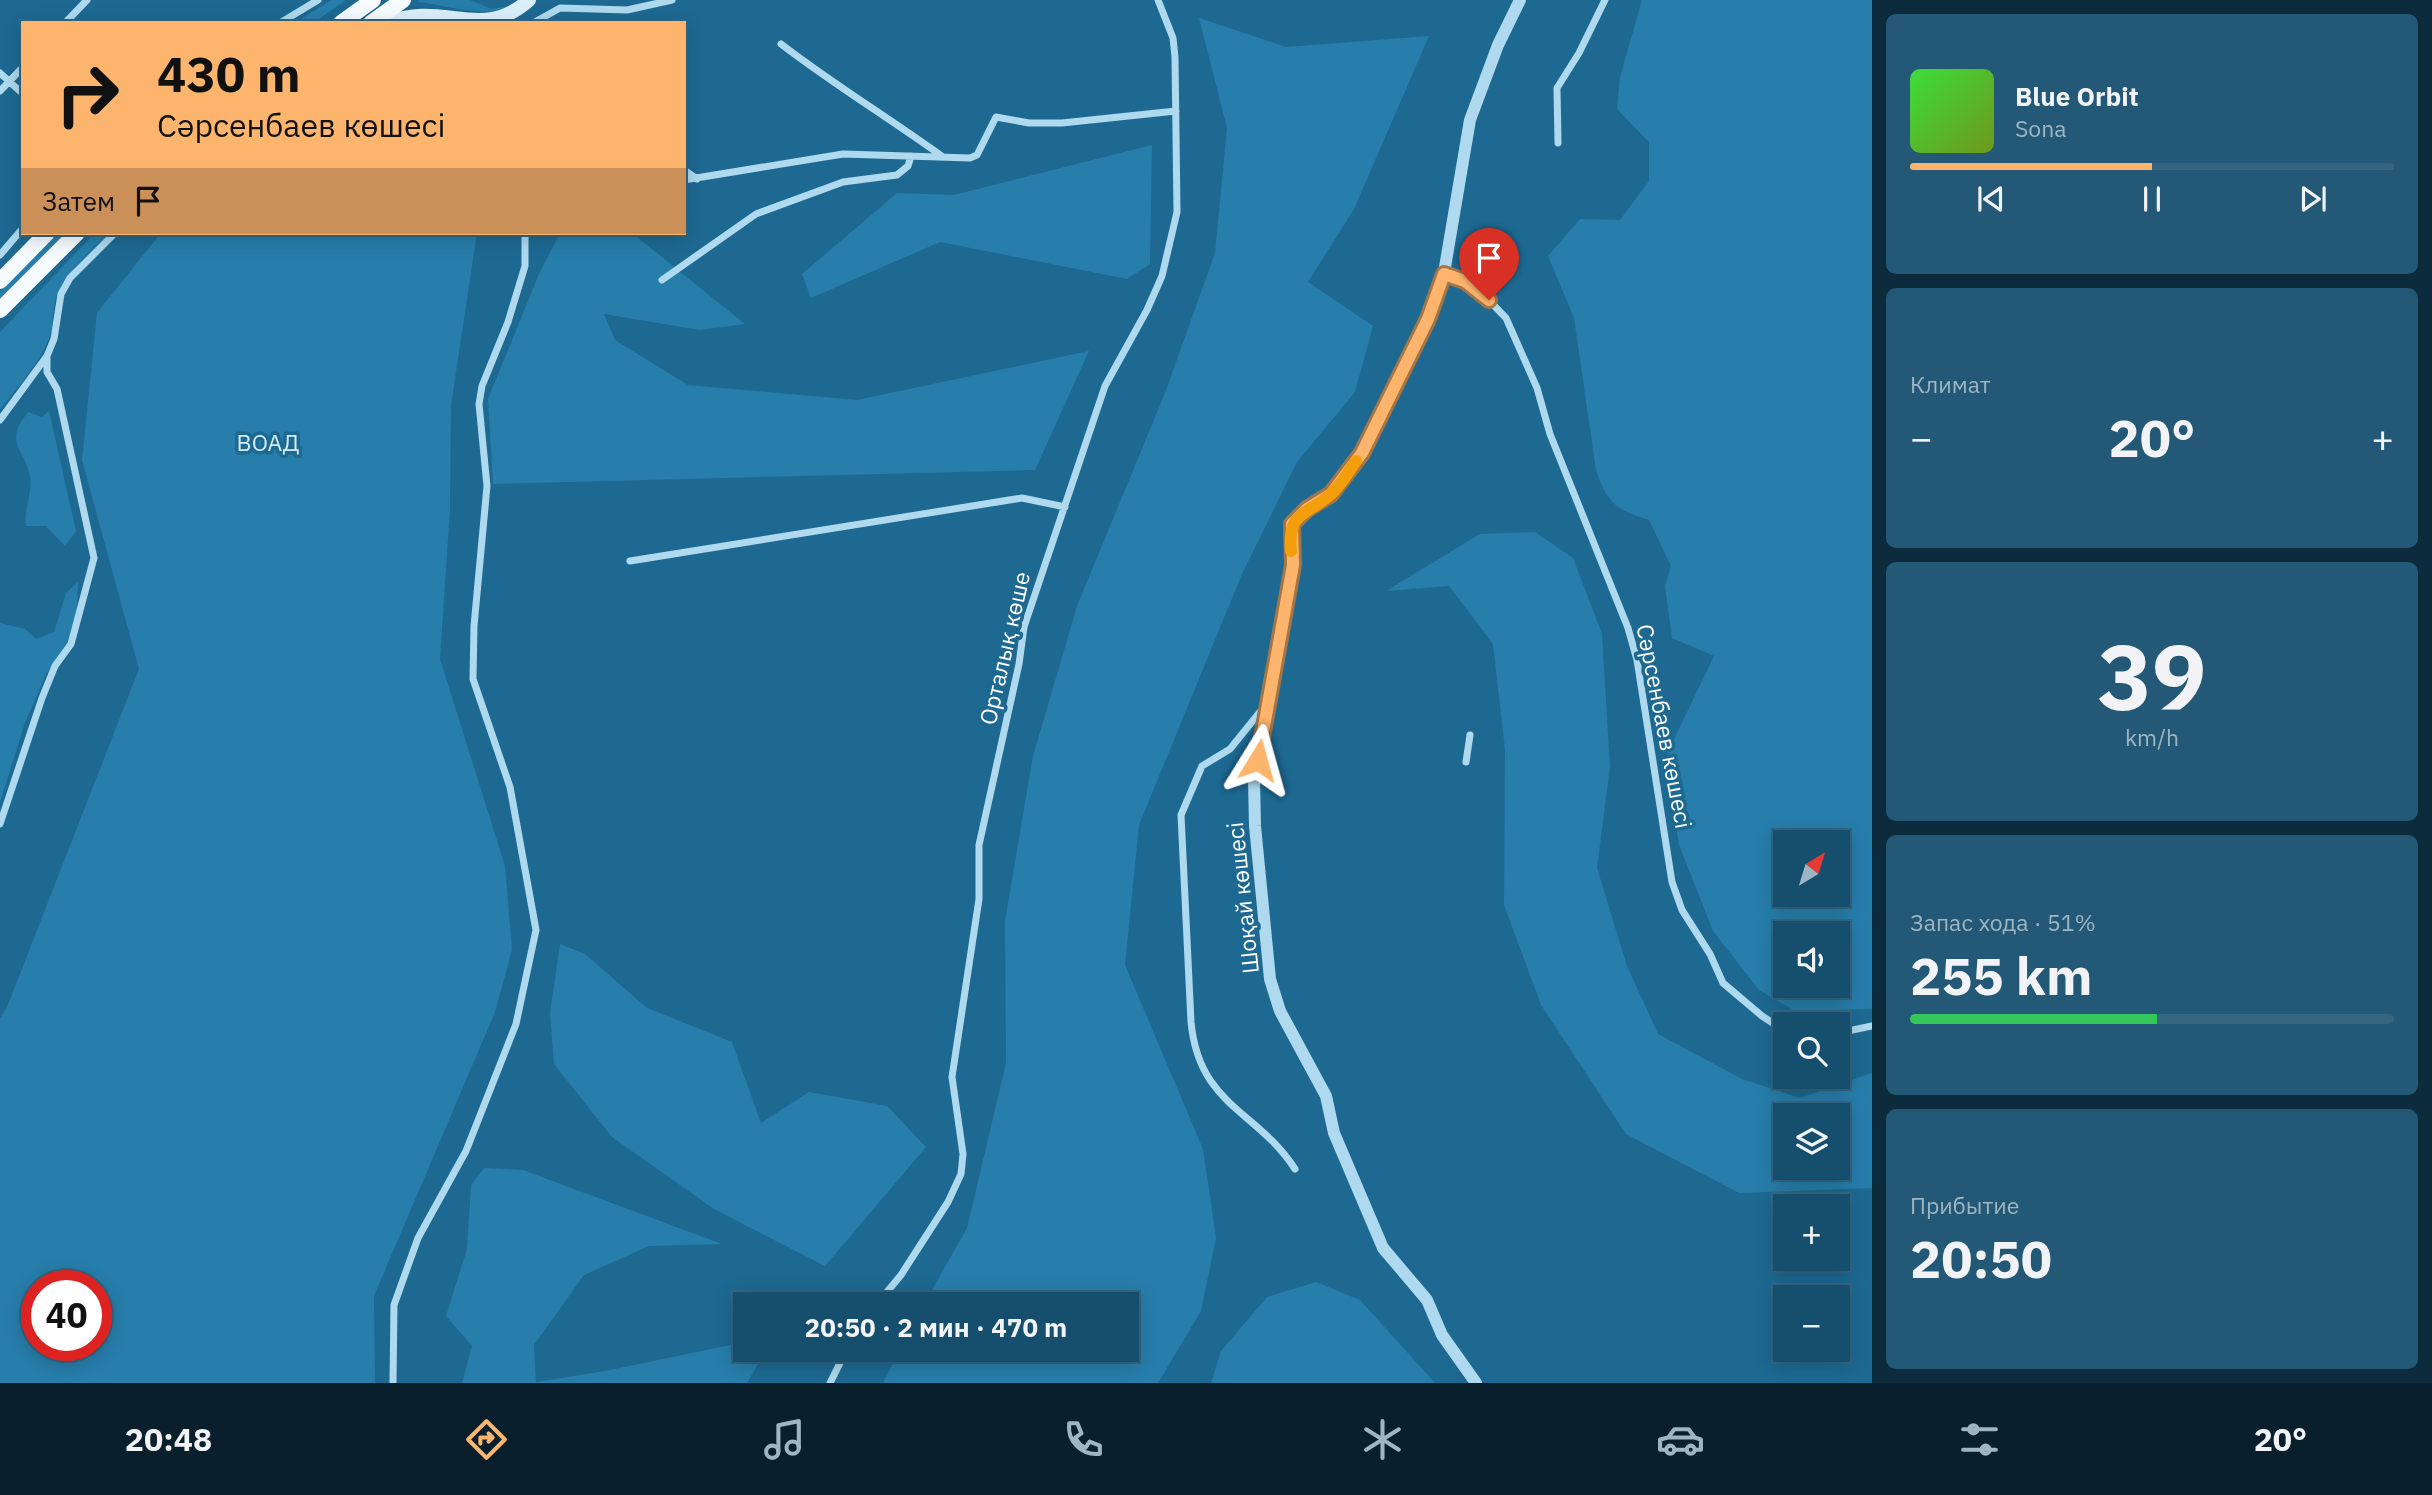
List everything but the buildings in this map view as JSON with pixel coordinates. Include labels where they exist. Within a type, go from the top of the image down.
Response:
[{"type":"main road","points":[[334,21],[356,0]]},
{"type":"main road","points":[[344,21],[373,0]]},
{"type":"main road","points":[[377,21],[398,14],[427,11],[490,20],[514,12],[528,0]]},
{"type":"main road","points":[[0,281],[45,235]]},
{"type":"main road","points":[[0,310],[75,235]]},
{"type":"street","points":[[67,21],[87,0]]},
{"type":"street","points":[[283,21],[317,0]]},
{"type":"street","points":[[537,21],[560,8],[627,10],[672,0]]},
{"type":"street","name":"Орталық көше","points":[[887,1292],[948,1202],[961,1174],[963,1154],[952,1077],[979,899],[979,845],[1019,664],[1024,627],[1105,386],[1147,310],[1162,275],[1177,212],[1173,38],[1158,0]]},
{"type":"street","name":"Шоқай көшесі","points":[[1476,1383],[1442,1335],[1427,1300],[1383,1248],[1334,1133],[1326,1096],[1280,1011],[1270,979],[1255,826],[1254,780],[1293,565],[1292,524],[1301,514],[1331,494],[1362,453],[1428,319],[1444,274],[1470,120],[1498,46],[1520,0]]},
{"type":"street","points":[[1558,143],[1557,88],[1579,53],[1605,0]]},
{"type":"street","points":[[780,44],[836,87],[878,110],[943,157]]},
{"type":"street","points":[[0,91],[21,69]]},
{"type":"street","points":[[0,73],[21,92]]},
{"type":"street","points":[[686,180],[843,154],[970,158],[976,155],[996,117],[1029,123],[1062,123],[1176,111]]},
{"type":"street","points":[[662,280],[756,214],[843,182],[897,175],[908,166],[911,156]]},
{"type":"street","points":[[686,172],[696,179]]},
{"type":"street","points":[[0,255],[21,230]]},
{"type":"street","points":[[0,420],[47,356],[54,339],[61,294],[70,278],[113,235]]},
{"type":"street","points":[[393,1383],[394,1305],[418,1238],[466,1151],[516,1024],[536,930],[510,787],[472,679],[474,626],[487,486],[479,404],[482,386],[525,266],[525,235]]},
{"type":"street","name":"Сәрсенбаев көшесі","points":[[1444,274],[1479,290],[1506,318],[1537,388],[1550,434],[1628,628],[1637,660],[1672,882],[1682,910],[1710,954],[1723,983],[1773,1023]]},
{"type":"street","points":[[0,824],[42,698],[55,666],[71,643],[94,558],[57,389],[47,372],[47,356]]},
{"type":"street","points":[[630,561],[1022,498],[1065,507]]},
{"type":"street","points":[[1267,704],[1230,749],[1202,766],[1181,815],[1189,997],[1195,1051],[1212,1086],[1231,1107],[1279,1146],[1295,1169]]},
{"type":"street","points":[[1466,762],[1470,735]]},
{"type":"street","points":[[1850,1031],[1872,1026]]},
{"type":"street","points":[[830,1383],[840,1362]]},
{"type":"green space","points":[[332,0],[346,0],[316,21],[297,21]]},
{"type":"green space","points":[[470,0],[492,9],[508,6],[489,12],[418,2]]},
{"type":"green space","points":[[1642,0],[1872,0],[1872,1009],[1795,1011],[1759,990],[1713,931],[1679,845],[1665,758],[1714,656],[1672,638],[1665,586],[1671,566],[1649,520],[1621,509],[1609,498],[1600,481],[1596,470],[1574,318],[1548,256],[1580,219],[1620,220],[1649,181],[1649,142],[1617,109],[1620,77]]},
{"type":"green space","points":[[1199,18],[1286,47],[1429,36],[1354,209],[1308,282],[1373,326],[1355,392],[1297,462],[1242,574],[1139,825],[1125,965],[1203,1149],[1216,1238],[1201,1311],[1158,1383],[883,1383],[894,1362],[1139,1362],[1139,1292],[931,1292],[967,1228],[1006,1063],[1005,921],[1033,756],[1077,606],[1165,393],[1215,253],[1227,128]]},
{"type":"green space","points":[[1152,145],[1150,264],[1127,279],[940,242],[811,298],[802,274],[897,193],[954,195]]},
{"type":"green space","points":[[54,235],[66,235],[0,300],[0,291]]},
{"type":"green space","points":[[93,235],[107,235],[64,282],[57,296],[51,332],[45,348],[34,367],[0,410],[0,332]]},
{"type":"green space","name":"ВОАД","points":[[159,235],[477,235],[451,405],[450,509],[440,659],[505,866],[512,950],[495,1012],[374,1296],[375,1383],[0,1383],[0,1018],[7,1007],[139,669],[82,460],[97,313]]},
{"type":"green space","points":[[559,235],[634,235],[745,324],[700,330],[604,314],[615,340],[688,385],[857,400],[1089,351],[1035,470],[493,484],[488,399],[539,274]]},
{"type":"green space","points":[[49,411],[76,531],[65,546],[46,526],[26,526],[30,477],[18,446],[17,432],[28,412],[42,417]]},
{"type":"green space","points":[[1535,532],[1573,558],[1602,634],[1610,767],[1597,868],[1627,966],[1658,1034],[1742,1079],[1800,1098],[1826,1089],[1850,1089],[1850,1081],[1872,1073],[1872,1188],[1739,1193],[1626,1134],[1541,1005],[1504,905],[1505,749],[1493,644],[1449,586],[1386,591],[1480,534]]},
{"type":"green space","points":[[78,582],[77,613],[68,645],[46,674],[25,723],[0,802],[0,623],[25,629],[36,639],[54,632],[66,593]]},
{"type":"green space","points":[[560,944],[585,954],[647,1008],[732,1042],[761,1123],[809,1092],[887,1106],[926,1147],[825,1266],[714,1209],[612,1137],[554,1064],[550,1013]]},
{"type":"green space","points":[[484,1168],[523,1170],[722,1244],[649,1246],[584,1275],[534,1345],[536,1382],[605,1371],[733,1344],[733,1362],[759,1362],[747,1383],[462,1383],[472,1346],[446,1316],[467,1249],[471,1185]]},
{"type":"green space","points":[[1316,1282],[1360,1300],[1435,1383],[1211,1383],[1221,1351],[1267,1297]]},
{"type":"slow traffic","points":[[1291,551],[1292,524],[1296,518],[1331,494],[1356,461]]},
{"type":"route","points":[[1258,760],[1293,565],[1292,524],[1307,509],[1331,494],[1362,453],[1428,319],[1444,274],[1465,281],[1489,300]]}]
